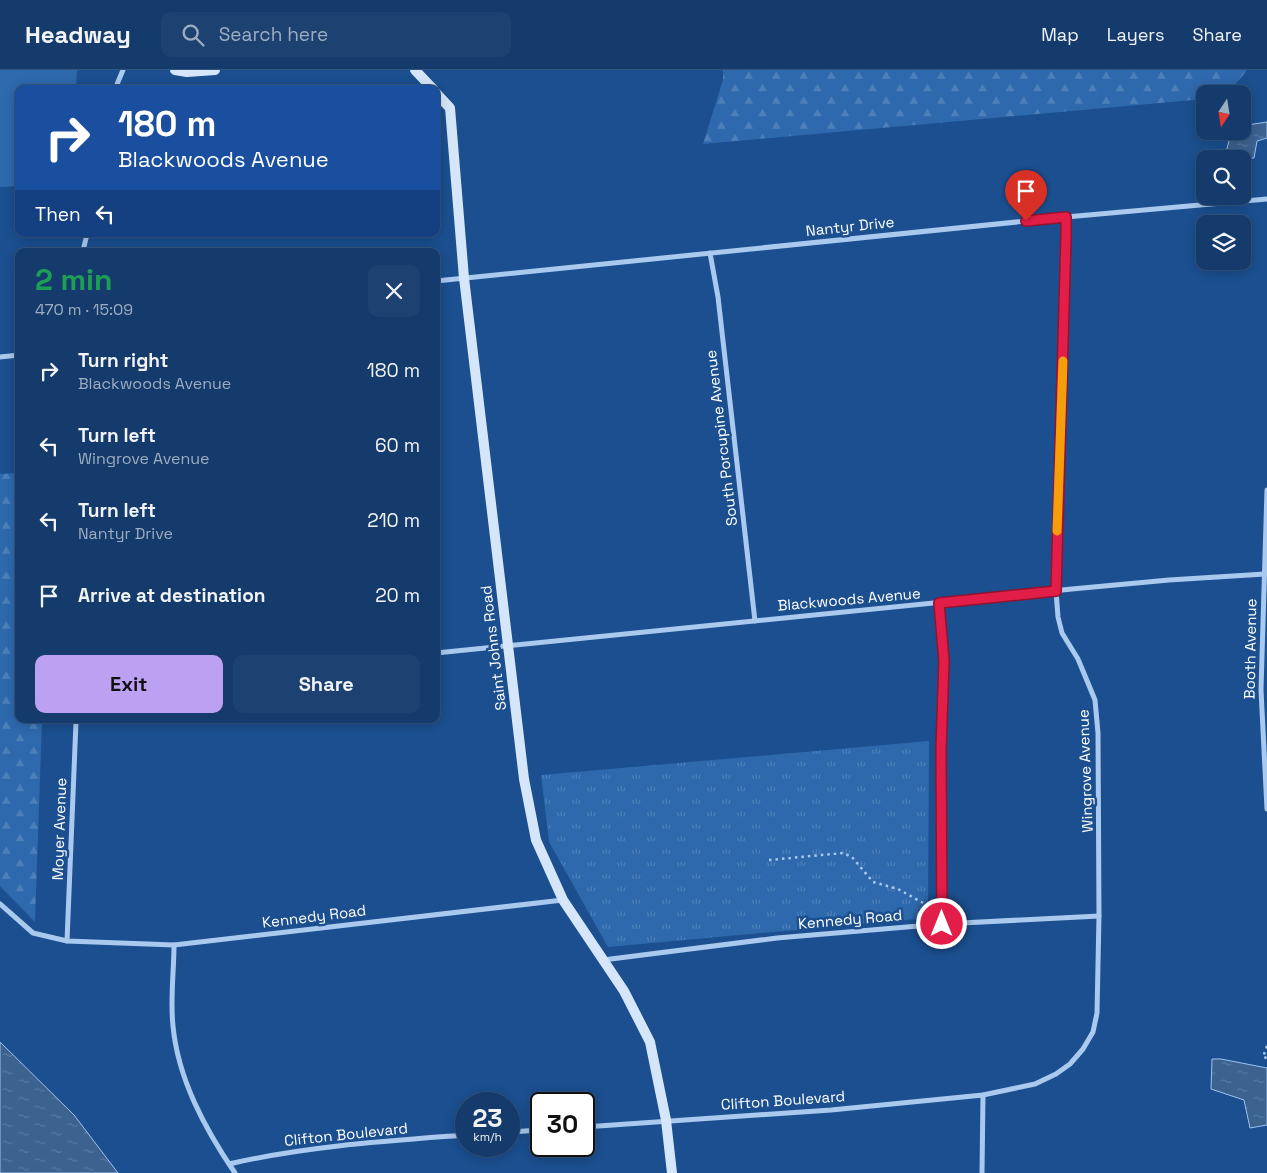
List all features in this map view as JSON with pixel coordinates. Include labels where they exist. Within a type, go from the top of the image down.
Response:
[{"type":"street","points":[[117,85],[123,70]]},
{"type":"street","points":[[175,70],[187,72],[215,70]]},
{"type":"street","points":[[415,70],[429,85]]},
{"type":"street","name":"Saint Johns Road","points":[[440,97],[450,108],[464,278],[524,779],[536,840],[563,900],[624,991],[650,1042],[666,1120],[672,1173]]},
{"type":"street","name":"Nantyr Drive","points":[[440,281],[1066,217],[1267,199]]},
{"type":"street","name":"Wingrove Avenue","points":[[983,1095],[1035,1084],[1056,1074],[1070,1064],[1083,1049],[1092,1032],[1097,1013],[1099,757],[1097,712],[1088,680],[1060,625],[1056,591],[1066,217]]},
{"type":"street","name":"South Porcupine Avenue","points":[[710,254],[718,297],[755,621]]},
{"type":"street","points":[[0,357],[15,355]]},
{"type":"street","name":"Booth Avenue","points":[[1267,490],[1261,690],[1267,809]]},
{"type":"street","name":"Blackwoods Avenue","points":[[440,653],[1169,580],[1265,574]]},
{"type":"street","points":[[939,603],[944,661],[941,750],[942,924]]},
{"type":"street","name":"Moyer Avenue","points":[[67,941],[76,723]]},
{"type":"street","name":"Kennedy Road","points":[[0,904],[33,933],[67,941],[174,945],[563,900]]},
{"type":"street","name":"Kennedy Road","points":[[604,960],[777,938],[942,924],[1099,916]]},
{"type":"street","points":[[174,945],[173,1025],[180,1066],[195,1105],[235,1173]]},
{"type":"street","points":[[982,1173],[983,1095]]},
{"type":"street","name":"Clifton Boulevard","points":[[595,1125],[831,1110],[983,1095]]},
{"type":"street","name":"Clifton Boulevard","points":[[229,1164],[270,1154],[455,1136]]},
{"type":"path","points":[[769,860],[843,853],[852,857],[872,882],[898,889],[941,912]]},
{"type":"path","points":[[1267,1046],[1263,1058],[1267,1058]]},
{"type":"green space","points":[[0,70],[77,70],[76,85],[15,85],[15,186],[0,187]]},
{"type":"green space","points":[[723,70],[1247,70],[1235,85],[1196,85],[1196,100],[703,144],[723,80]]},
{"type":"green space","points":[[15,473],[15,723],[42,723],[35,922],[0,886],[0,474]]},
{"type":"green space","points":[[929,741],[928,918],[608,947],[549,842],[541,775]]},
{"type":"water","points":[[1267,122],[1267,138],[1257,141],[1254,158],[1251,158],[1251,150],[1227,150],[1229,140],[1251,140],[1251,124]]},
{"type":"water","points":[[0,1042],[74,1115],[118,1173],[0,1173]]},
{"type":"water","points":[[1212,1059],[1267,1068],[1267,1125],[1250,1128],[1244,1100],[1211,1089]]},
{"type":"slow traffic","points":[[1057,531],[1063,361]]},
{"type":"route","points":[[942,924],[941,750],[944,661],[939,603],[1056,591],[1066,217],[1026,221]]}]
